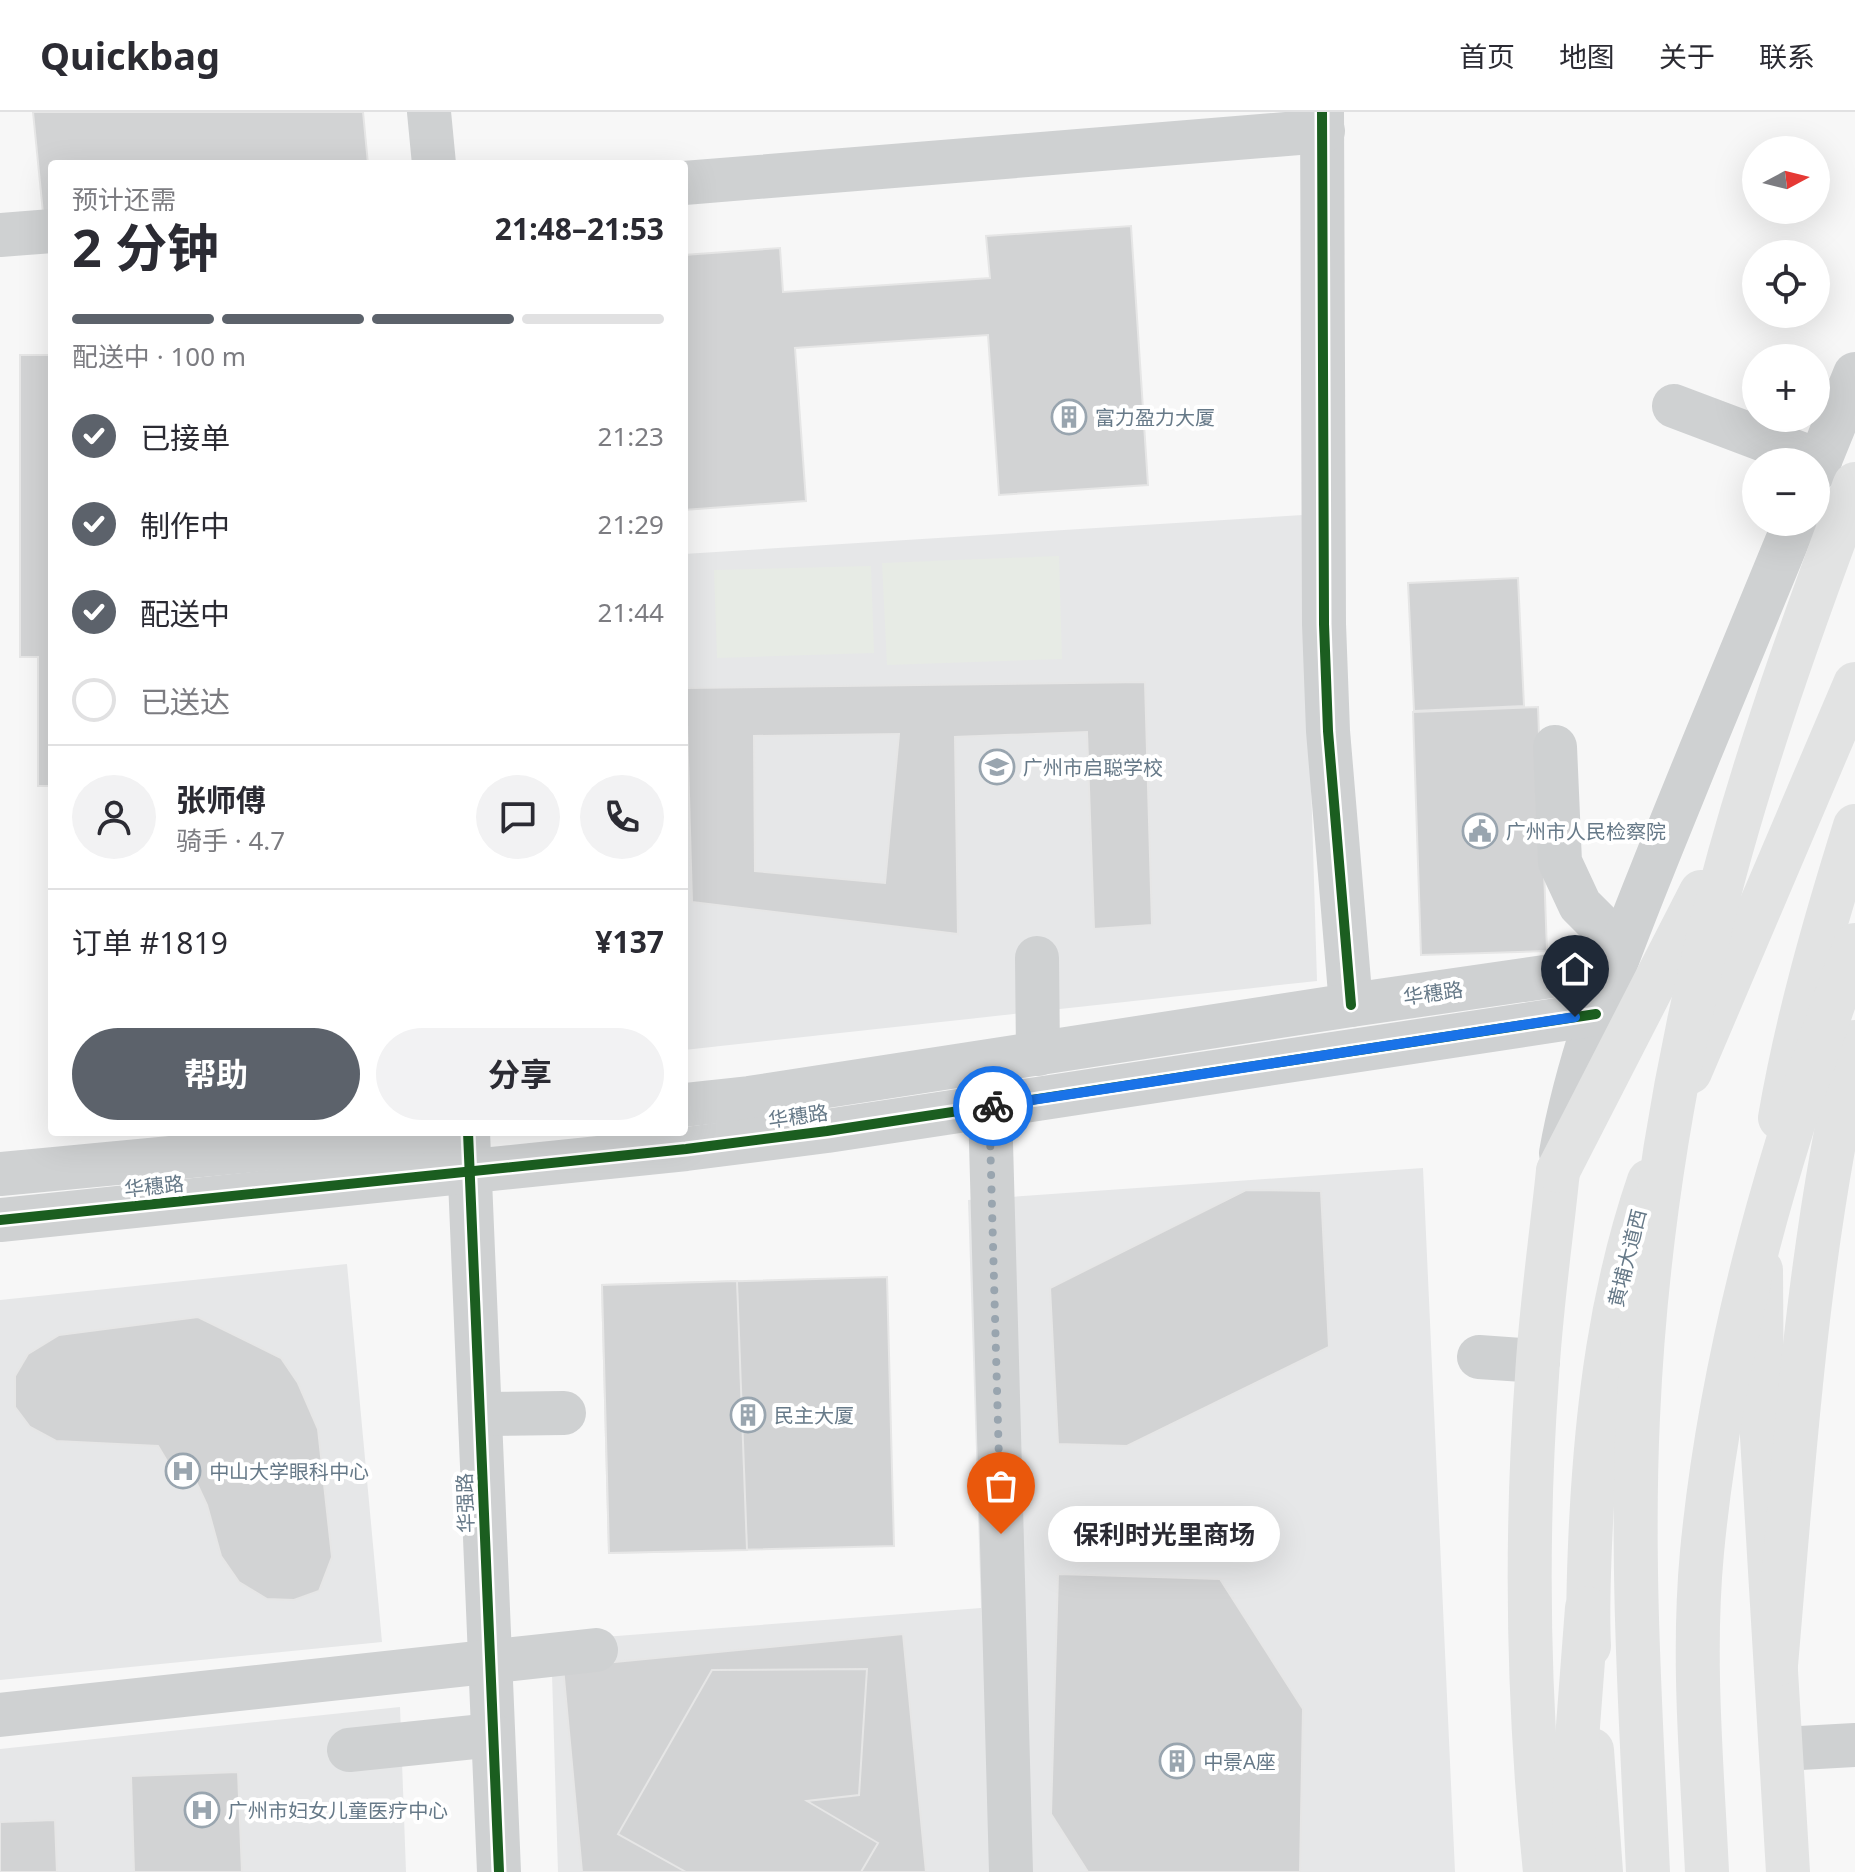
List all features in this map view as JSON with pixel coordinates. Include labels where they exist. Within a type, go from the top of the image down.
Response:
[{"type":"main road","points":[[1648,1872],[1635,1513],[1646,1305],[1690,1014],[1708,935],[1745,807],[1804,626],[1819,536]]},
{"type":"main road","points":[[1545,1872],[1529,1564],[1538,1361],[1558,1171],[1715,865],[1799,682],[1855,546]]},
{"type":"main road","name":"黄埔大道西","points":[[1601,1872],[1592,1752],[1587,1608],[1599,1405],[1610,1328],[1636,1219],[1683,1088],[1855,684]]},
{"type":"main road","points":[[1788,1872],[1762,1437],[1760,1336],[1763,1252],[1769,1185],[1788,1075],[1818,949],[1855,826]]},
{"type":"main road","points":[[1707,1872],[1699,1648],[1702,1553],[1717,1447],[1734,1351],[1785,1147],[1815,1052],[1855,945]]},
{"type":"main road","points":[[1776,1665],[1808,1322],[1850,1103],[1855,1042]]},
{"type":"main road","points":[[1573,1872],[1575,1765],[1587,1608]]},
{"type":"street","points":[[429,112],[434,160]]},
{"type":"street","points":[[688,183],[1322,122],[1324,624],[1328,731],[1351,1005]]},
{"type":"street","points":[[0,235],[48,231]]},
{"type":"street","points":[[1830,472],[1855,374]]},
{"type":"street","points":[[1674,406],[1773,448]]},
{"type":"street","points":[[1558,1171],[1569,1106],[1596,1014],[1789,536]]},
{"type":"street","points":[[1555,747],[1560,862],[1580,905],[1617,957]]},
{"type":"street","name":"华穗路","points":[[688,1104],[1351,1005],[1617,957]]},
{"type":"street","points":[[1037,958],[1038,1054]]},
{"type":"street","name":"华穗路","points":[[0,1220],[469,1152],[717,1145],[1596,1014]]},
{"type":"street","points":[[990,1106],[1011,1872]]},
{"type":"street","name":"华穗路","points":[[0,1174],[403,1136]]},
{"type":"street","name":"华强路","points":[[469,1152],[499,1872]]},
{"type":"street","points":[[1479,1357],[1538,1361]]},
{"type":"street","points":[[480,1414],[564,1413]]},
{"type":"street","points":[[0,1715],[596,1650]]},
{"type":"street","points":[[349,1750],[493,1735]]},
{"type":"street","points":[[1782,1749],[1855,1745]]},
{"type":"shaded area","name":"广州市启聪学校","points":[[1303,515],[1317,981],[688,1050],[688,554]]},
{"type":"shaded area","points":[[1059,556],[1062,659],[887,665],[882,563]]},
{"type":"shaded area","points":[[871,566],[874,653],[717,658],[714,570]]},
{"type":"shaded area","points":[[1423,1168],[1455,1872],[558,1872],[551,1641],[981,1608],[968,1200]]},
{"type":"shaded area","name":"中山大学眼科中心","points":[[347,1264],[382,1642],[0,1680],[0,1300]]},
{"type":"shaded area","name":"广州市妇女儿童医疗中心","points":[[400,1707],[406,1872],[0,1872],[0,1749]]},
{"type":"building","points":[[33,112],[363,112],[368,160],[48,160],[48,212],[43,213]]},
{"type":"building","name":"富力盈力大厦","points":[[1131,226],[1148,485],[999,495],[988,335],[795,348],[806,501],[688,510],[688,255],[780,248],[783,292],[990,278],[986,236]]},
{"type":"building","points":[[20,355],[48,355],[48,786],[38,786],[38,657],[20,657]]},
{"type":"building","points":[[1518,578],[1524,706],[1414,711],[1408,583]]},
{"type":"building","points":[[1145,682],[1152,925],[1094,929],[1087,732],[955,737],[958,934],[692,902],[688,688]],"holes":[[[899,734],[885,883],[755,871],[754,736]]]},
{"type":"building","name":"广州市人民检察院","points":[[1538,707],[1547,951],[1421,955],[1413,712]]},
{"type":"building","points":[[1246,1190],[1321,1191],[1329,1347],[1127,1446],[1058,1444],[1050,1288]]},
{"type":"building","name":"民主大厦","points":[[887,1277],[894,1546],[609,1553],[602,1285]]},
{"type":"building","points":[[737,1281],[747,1550],[609,1553],[602,1285]]},
{"type":"building","points":[[198,1317],[281,1358],[298,1383],[318,1429],[332,1557],[319,1591],[294,1600],[267,1599],[239,1582],[221,1556],[207,1505],[193,1475],[170,1466],[158,1446],[56,1441],[30,1427],[15,1407],[15,1376],[28,1354],[59,1335]]},
{"type":"building","name":"中景A座","points":[[1058,1574],[1220,1579],[1303,1709],[1300,1872],[1088,1872],[1051,1814]]},
{"type":"building","points":[[903,1634],[926,1872],[582,1872],[563,1667]]},
{"type":"building","points":[[867,1669],[859,1795],[807,1801],[878,1843],[861,1872],[686,1872],[618,1834],[712,1670]]},
{"type":"building","points":[[238,1772],[242,1872],[134,1872],[131,1776]]},
{"type":"building","points":[[55,1820],[57,1872],[0,1872],[0,1822]]},
{"type":"cycle path","points":[[1322,112],[1324,624],[1328,731],[1351,1005]]},
{"type":"cycle path","points":[[0,1220],[686,1149],[827,1131],[1596,1014]]},
{"type":"cycle path","points":[[468,1136],[499,1872]]},
{"type":"way so far","points":[[993,1106],[990,1106],[990,1135],[1001,1534]]},
{"type":"place","name":"富力盈力大厦","points":[[1069,417]]},
{"type":"place","name":"广州市启聪学校","points":[[997,767]]},
{"type":"place","name":"广州市人民检察院","points":[[1480,831]]},
{"type":"place","name":"民主大厦","points":[[748,1415]]},
{"type":"place","name":"中山大学眼科中心","points":[[183,1471]]},
{"type":"place","name":"保利时光里商场","points":[[1001,1534]]},
{"type":"place","name":"中景A座","points":[[1177,1761]]},
{"type":"place","name":"广州市妇女儿童医疗中心","points":[[202,1810]]},
{"type":"route","points":[[993,1106],[1575,1017]]}]
